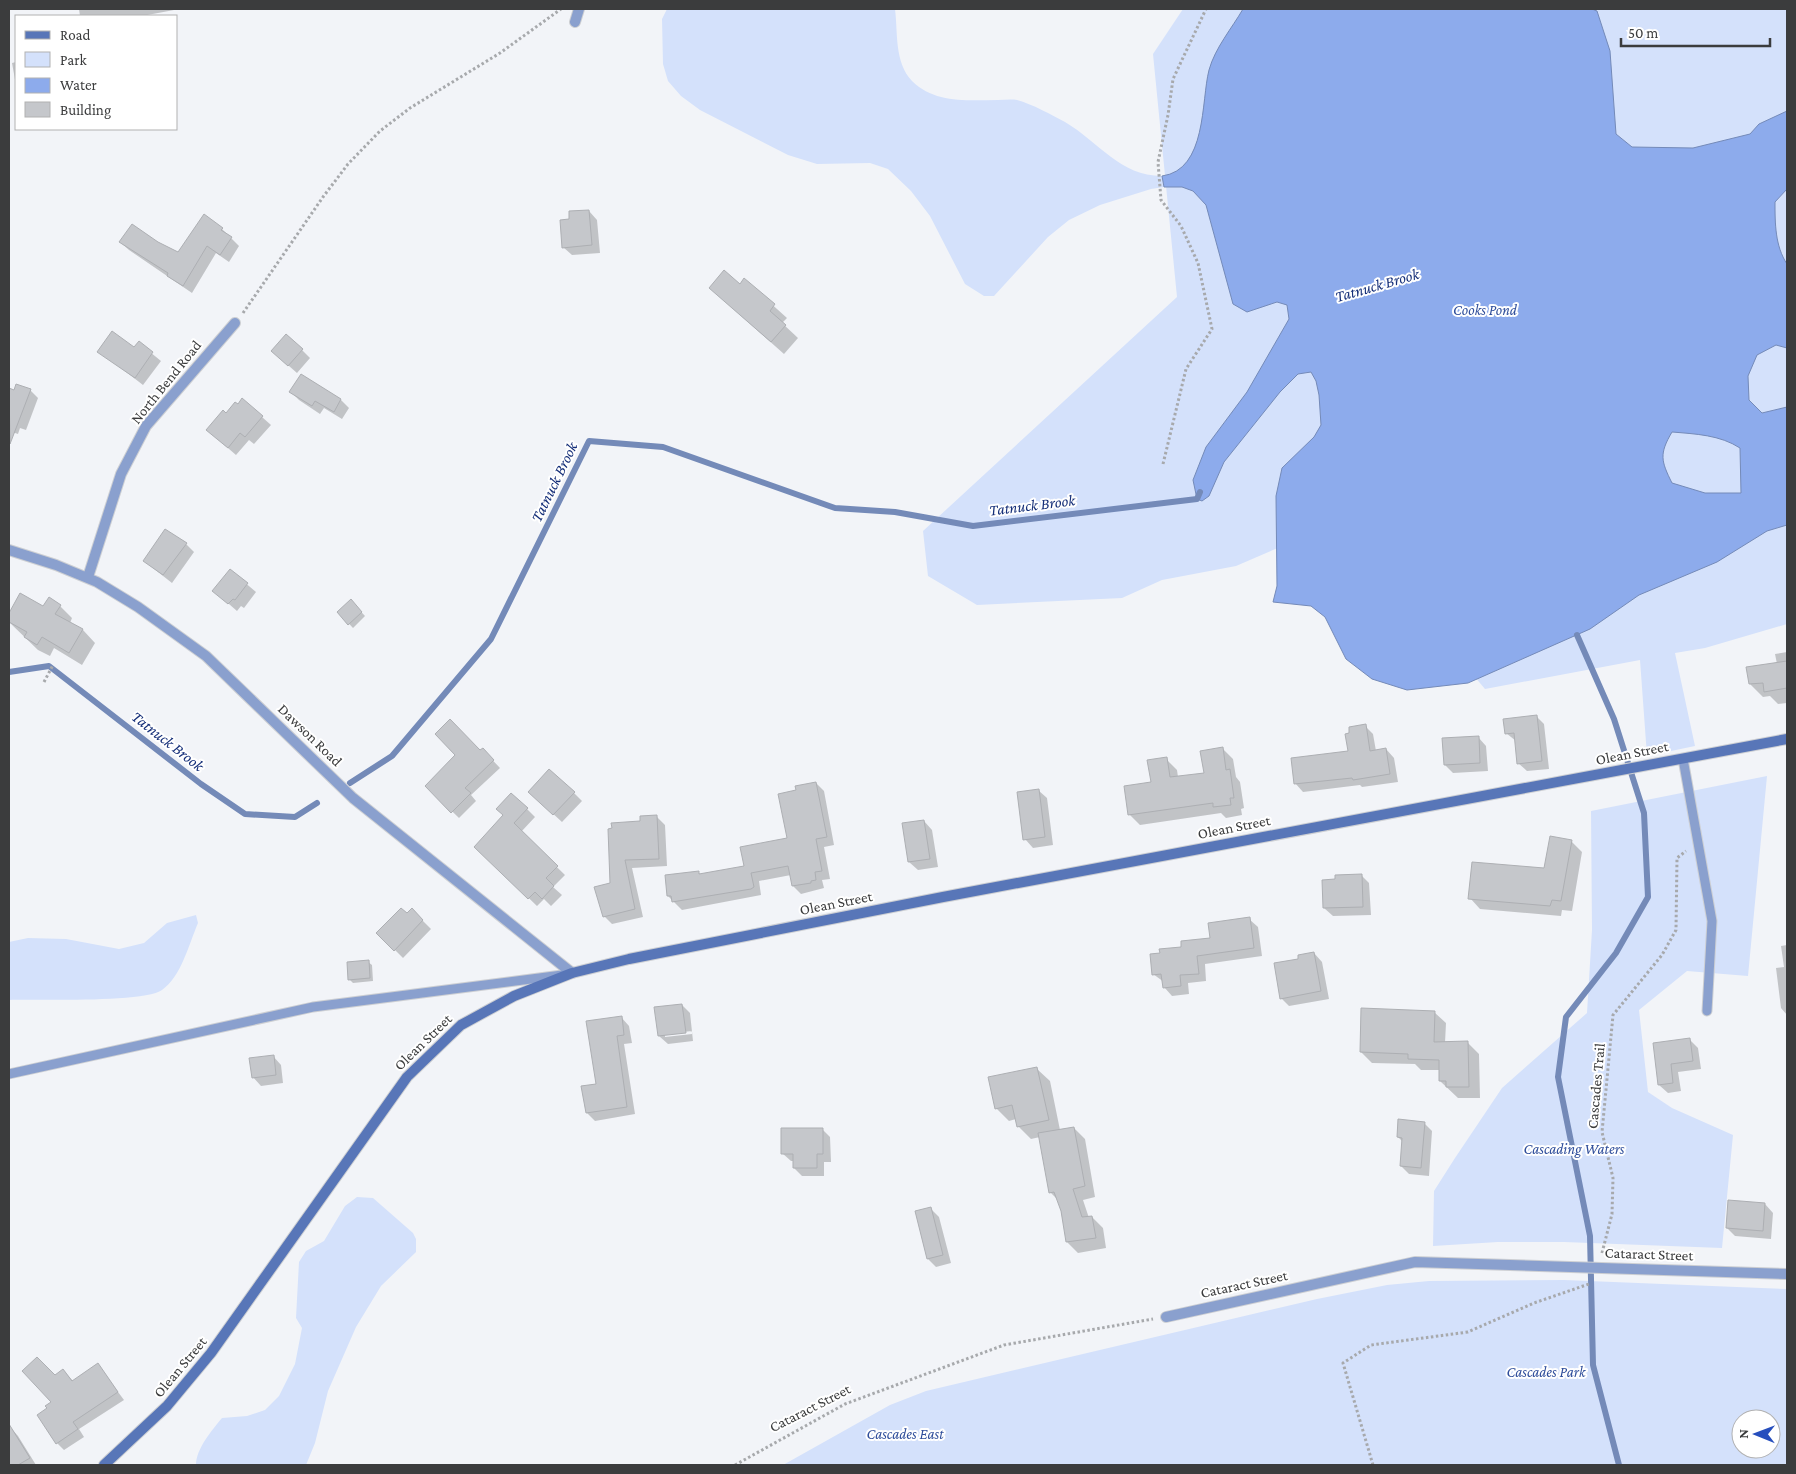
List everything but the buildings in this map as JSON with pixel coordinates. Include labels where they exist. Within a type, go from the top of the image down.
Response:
[{"type":"street","points":[[575,22],[579,9]]},
{"type":"street","name":"North Bend Road","points":[[88,577],[121,474],[146,426],[235,323]]},
{"type":"street","name":"Dawson Road","points":[[9,550],[88,577],[118,594],[206,656],[353,798],[572,973]]},
{"type":"street","name":"Olean Street","points":[[104,1465],[161,1412],[212,1353],[407,1077],[460,1025],[514,996],[572,973],[629,959],[952,895],[1787,739]]},
{"type":"street","name":"Cataract Street","points":[[1166,1316],[1415,1262],[1787,1274]]},
{"type":"lane","points":[[1683,758],[1712,921],[1706,1012]]},
{"type":"lane","points":[[9,1074],[313,1007],[572,973]]},
{"type":"path","points":[[235,323],[323,197],[348,164],[380,131],[410,108],[500,53],[561,9]]},
{"type":"path","points":[[1163,464],[1186,369],[1212,329],[1198,263],[1182,226],[1161,200],[1158,162],[1173,79],[1206,9]]},
{"type":"path","points":[[44,682],[53,665]]},
{"type":"path","name":"Cascades Trail","points":[[1373,1465],[1343,1363],[1371,1345],[1468,1332],[1534,1302],[1596,1281],[1597,1268],[1606,1243],[1612,1214],[1613,1178],[1602,1132],[1613,1015],[1662,955],[1676,930],[1677,858],[1698,841]]},
{"type":"path","name":"Cataract Street","points":[[735,1465],[845,1404],[1004,1345],[1166,1316]]},
{"type":"green space","points":[[667,9],[895,9],[898,46],[902,65],[912,81],[921,88],[931,94],[953,99],[1015,100],[1029,104],[1065,122],[1122,164],[1147,175],[1162,176],[1164,187],[1151,189],[1100,205],[1069,220],[1048,237],[994,296],[984,296],[965,284],[930,216],[911,191],[888,169],[870,163],[817,164],[788,155],[700,110],[681,96],[668,81],[663,64],[662,19]]},
{"type":"green space","name":"Cooks Pond","points":[[1183,9],[1787,9],[1787,624],[1705,648],[1675,653],[1695,746],[1647,756],[1640,660],[1485,689],[1411,601],[1287,544],[1236,566],[1162,580],[1122,598],[977,605],[928,576],[923,531],[1177,297],[1153,54]]},
{"type":"green space","name":"Cascading Waters","points":[[1767,776],[1748,976],[1687,971],[1639,1010],[1648,1092],[1672,1108],[1733,1135],[1722,1248],[1564,1242],[1498,1242],[1433,1246],[1434,1191],[1455,1158],[1502,1088],[1587,1013],[1592,930],[1591,811]]},
{"type":"green space","points":[[196,915],[198,923],[184,960],[169,984],[162,990],[152,994],[113,999],[9,1000],[9,942],[28,938],[66,939],[119,949],[144,943],[167,923]]},
{"type":"green space","points":[[357,1197],[373,1198],[413,1233],[416,1239],[416,1252],[381,1286],[356,1327],[328,1391],[315,1443],[306,1465],[196,1465],[202,1446],[222,1418],[247,1416],[265,1410],[279,1396],[295,1364],[302,1328],[296,1318],[299,1262],[306,1251],[324,1241],[345,1206]]},
{"type":"green space","points":[[1564,1280],[1787,1289],[1787,1465],[783,1465],[890,1405],[926,1391],[1317,1299],[1387,1285],[1429,1281]]},
{"type":"water","name":"Cooks Pond","points":[[1243,9],[1592,9],[1597,11],[1610,51],[1616,134],[1632,147],[1693,148],[1750,134],[1759,124],[1787,111],[1787,189],[1775,202],[1778,242],[1787,264],[1787,348],[1776,345],[1757,355],[1748,376],[1749,400],[1762,413],[1787,407],[1787,525],[1767,531],[1717,562],[1639,595],[1590,629],[1468,683],[1407,690],[1372,679],[1346,659],[1325,617],[1311,606],[1273,602],[1277,586],[1276,496],[1282,468],[1314,437],[1321,425],[1316,381],[1311,372],[1298,374],[1280,392],[1224,462],[1209,496],[1202,501],[1197,499],[1193,480],[1206,447],[1247,392],[1289,319],[1287,305],[1277,302],[1247,312],[1233,304],[1206,205],[1193,191],[1182,187],[1164,187],[1162,176],[1177,171],[1187,161],[1195,148],[1209,70],[1219,46]],"holes":[[[1672,432],[1716,438],[1740,448],[1741,493],[1705,493],[1672,483],[1663,458],[1665,446]]]},
{"type":"waterway","name":"Tatnuck Brook","points":[[350,783],[392,756],[491,639],[589,441],[663,447],[835,508],[895,512],[973,526],[1197,499],[1200,492]]},
{"type":"waterway","points":[[1577,635],[1614,719],[1644,813],[1648,897],[1616,953],[1566,1017],[1558,1077],[1590,1236],[1593,1365],[1619,1465]]},
{"type":"waterway","name":"Tatnuck Brook","points":[[9,672],[49,666],[201,784],[245,814],[295,817],[317,803]]},
{"type":"park label","name":"Cascades Park","points":[[1546,1372]]},
{"type":"park label","name":"Cascades East","points":[[905,1434]]}]
